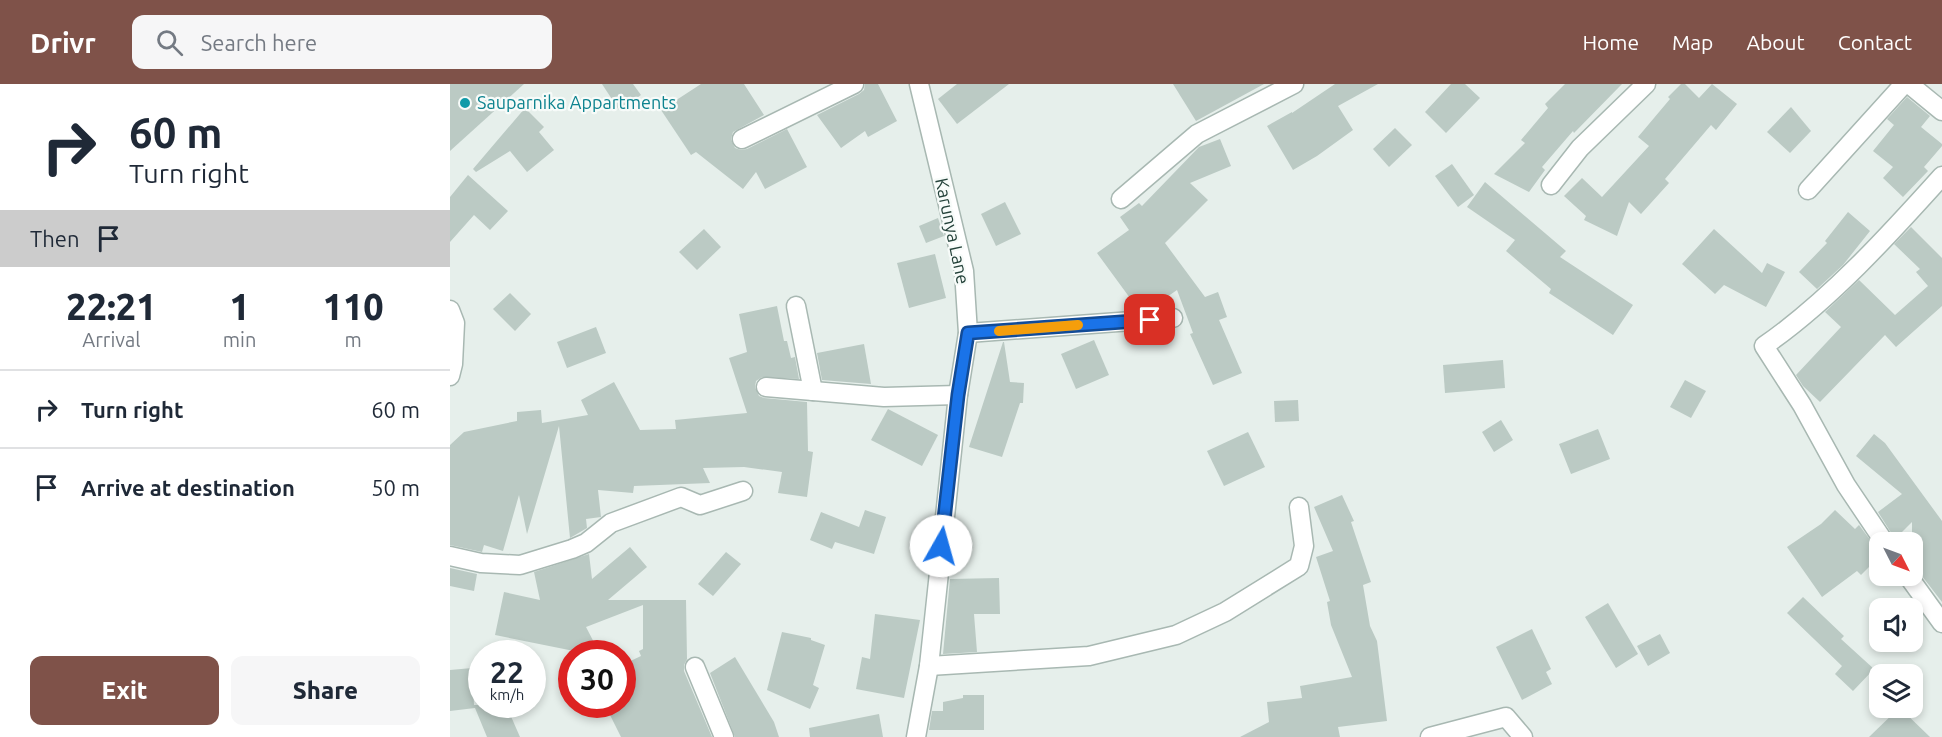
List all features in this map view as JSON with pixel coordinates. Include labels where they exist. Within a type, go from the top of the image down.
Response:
[{"type":"street","points":[[742,139],[855,84]]},
{"type":"street","name":"Karunya Lane","points":[[916,737],[929,666],[958,395],[968,333],[964,271],[919,84]]},
{"type":"street","points":[[1551,185],[1580,148],[1646,84]]},
{"type":"street","points":[[1808,190],[1904,84]]},
{"type":"street","points":[[1909,84],[1942,111]]},
{"type":"street","points":[[1121,199],[1197,134],[1289,85]]},
{"type":"street","points":[[1878,532],[1846,485],[1802,405],[1764,346],[1791,327],[1878,245],[1942,176]]},
{"type":"street","points":[[796,306],[813,391]]},
{"type":"street","points":[[450,310],[455,323],[453,364],[450,376]]},
{"type":"street","points":[[968,333],[1173,318]]},
{"type":"street","points":[[766,387],[884,397],[958,395]]},
{"type":"street","points":[[450,556],[481,563],[520,565],[572,549],[586,543],[611,523],[681,497],[700,505],[743,491]]},
{"type":"street","points":[[929,666],[1089,657],[1176,635],[1225,612],[1299,566],[1304,546],[1299,507]]},
{"type":"street","points":[[1915,586],[1942,623]]},
{"type":"street","points":[[695,667],[724,737]]},
{"type":"street","points":[[1430,737],[1506,717],[1522,737]]},
{"type":"building","points":[[450,84],[524,84],[450,151]]},
{"type":"building","points":[[602,84],[633,84],[641,95],[619,110]]},
{"type":"building","points":[[701,84],[744,84],[764,115],[733,132],[731,139],[735,148],[747,149],[787,129],[807,167],[765,189],[756,172],[743,189],[696,152],[691,155],[661,110]]},
{"type":"building","points":[[865,84],[878,84],[897,121],[868,137],[865,131],[841,148],[817,115],[859,94],[864,90]]},
{"type":"building","points":[[957,84],[1009,84],[957,124],[938,99]]},
{"type":"building","points":[[1173,84],[1264,84],[1196,121]]},
{"type":"building","points":[[1335,84],[1378,84],[1338,106],[1353,130],[1293,170],[1267,126],[1292,113]]},
{"type":"building","points":[[1451,84],[1465,84],[1480,98],[1446,133],[1425,112]]},
{"type":"building","points":[[1565,84],[1622,84],[1574,133],[1573,131],[1542,167],[1545,170],[1529,192],[1494,174],[1525,143],[1521,140],[1548,108],[1545,104]]},
{"type":"building","points":[[1681,84],[1685,84],[1699,98],[1712,84],[1737,104],[1716,130],[1711,125],[1665,179],[1669,183],[1641,214],[1629,202],[1617,236],[1584,220],[1586,216],[1564,196],[1582,178],[1602,197],[1649,146],[1638,137],[1670,99],[1668,97]]},
{"type":"building","points":[[1907,97],[1930,116],[1921,127],[1942,146],[1924,167],[1928,171],[1903,197],[1883,178],[1893,167],[1873,151],[1894,125],[1887,119]]},
{"type":"building","points":[[1791,107],[1811,131],[1790,153],[1767,132]]},
{"type":"building","points":[[525,108],[544,127],[539,132],[554,150],[527,172],[510,151],[476,172],[473,169]]},
{"type":"building","points":[[1395,128],[1412,145],[1389,167],[1373,149]]},
{"type":"building","points":[[1220,139],[1231,166],[1190,183],[1208,200],[1165,243],[1205,297],[1218,292],[1227,317],[1219,320],[1242,373],[1213,385],[1190,334],[1193,333],[1177,290],[1151,308],[1138,309],[1097,253],[1129,230],[1120,217],[1139,203],[1142,206],[1199,147]]},
{"type":"building","points":[[1452,164],[1474,195],[1458,207],[1435,176]]},
{"type":"building","points":[[468,175],[508,211],[490,230],[474,215],[450,242],[450,197]]},
{"type":"building","points":[[1485,182],[1566,251],[1560,257],[1633,305],[1613,335],[1549,293],[1551,289],[1506,251],[1515,240],[1467,207]]},
{"type":"building","points":[[1005,202],[1021,234],[996,246],[981,214]]},
{"type":"building","points":[[1848,212],[1870,231],[1843,265],[1817,289],[1799,272],[1827,243],[1825,241]]},
{"type":"building","points":[[938,218],[944,236],[926,243],[919,226]]},
{"type":"building","points":[[1911,227],[1942,258],[1942,306],[1896,347],[1885,335],[1820,402],[1803,386],[1796,375],[1841,327],[1825,312],[1859,280],[1895,315],[1928,286],[1916,272],[1920,269],[1894,244]]},
{"type":"building","points":[[704,229],[721,247],[697,270],[679,252]]},
{"type":"building","points":[[1714,229],[1762,273],[1767,263],[1785,272],[1766,307],[1724,285],[1715,294],[1682,264]]},
{"type":"building","points":[[935,254],[946,298],[909,308],[897,263]]},
{"type":"building","points":[[510,293],[531,314],[515,331],[493,309]]},
{"type":"building","points":[[777,306],[784,341],[787,341],[791,358],[795,357],[799,379],[762,377],[756,381],[755,387],[759,396],[764,398],[807,402],[808,451],[813,452],[807,497],[778,493],[782,472],[744,467],[703,468],[710,483],[634,486],[633,493],[598,490],[601,517],[586,519],[587,528],[570,538],[559,426],[527,534],[519,495],[503,551],[484,545],[482,552],[450,545],[450,445],[464,432],[517,421],[517,412],[541,410],[542,423],[588,415],[581,400],[614,382],[640,430],[676,429],[675,420],[747,413],[729,358],[747,352],[739,314]]},
{"type":"building","points":[[596,327],[606,353],[567,368],[557,342]]},
{"type":"building","points":[[1094,340],[1109,375],[1076,389],[1061,354]]},
{"type":"building","points":[[1003,342],[1010,382],[1024,383],[1023,403],[1020,403],[1002,457],[969,447]]},
{"type":"building","points":[[864,344],[871,384],[822,380],[817,353]]},
{"type":"building","points":[[1503,360],[1505,388],[1445,393],[1443,365]]},
{"type":"building","points":[[1685,380],[1706,391],[1691,418],[1670,407]]},
{"type":"building","points":[[1298,400],[1299,421],[1275,422],[1274,401]]},
{"type":"building","points":[[888,409],[938,435],[922,466],[871,440]]},
{"type":"building","points":[[1501,420],[1513,440],[1494,452],[1482,432]]},
{"type":"building","points":[[1598,429],[1610,459],[1571,474],[1559,444]]},
{"type":"building","points":[[1248,432],[1265,467],[1224,486],[1207,451]]},
{"type":"building","points":[[1874,434],[1885,443],[1942,521],[1942,602],[1923,577],[1923,532],[1912,532],[1912,522],[1902,532],[1891,532],[1878,512],[1902,494],[1856,456]]},
{"type":"building","points":[[1342,495],[1354,521],[1351,522],[1371,582],[1363,585],[1370,626],[1377,641],[1387,721],[1338,727],[1340,737],[1240,737],[1269,722],[1267,702],[1302,698],[1300,686],[1352,677],[1331,625],[1327,602],[1330,601],[1316,557],[1333,551],[1314,507]]},
{"type":"building","points":[[865,510],[886,517],[874,554],[835,542],[832,549],[810,540],[821,512],[859,527]]},
{"type":"building","points":[[1835,510],[1855,529],[1859,525],[1869,538],[1869,567],[1861,575],[1857,571],[1822,597],[1787,547],[1821,524]]},
{"type":"building","points":[[630,547],[647,567],[608,600],[686,600],[687,659],[684,671],[712,737],[621,737],[612,718],[636,718],[636,658],[641,656],[639,651],[643,649],[643,605],[586,627],[593,640],[558,640],[558,648],[546,645],[546,640],[520,640],[495,635],[504,592],[540,600],[534,572],[589,554],[592,579]]},
{"type":"building","points":[[726,552],[741,564],[713,596],[698,584]]},
{"type":"building","points":[[450,568],[477,574],[474,591],[450,586]]},
{"type":"building","points":[[999,578],[1000,614],[974,614],[977,652],[943,654],[950,579]]},
{"type":"building","points":[[1803,597],[1844,636],[1841,639],[1869,664],[1869,674],[1853,691],[1835,674],[1842,666],[1787,613]]},
{"type":"building","points":[[1608,603],[1638,654],[1616,668],[1585,617]]},
{"type":"building","points":[[875,614],[920,620],[904,698],[856,689],[862,657],[870,659]]},
{"type":"building","points":[[1532,629],[1551,669],[1546,672],[1552,684],[1522,700],[1496,647]]},
{"type":"building","points":[[782,632],[811,638],[825,645],[813,685],[819,688],[810,709],[767,690]]},
{"type":"building","points":[[1660,634],[1670,653],[1648,666],[1637,646]]},
{"type":"building","points":[[735,657],[774,722],[779,737],[735,737],[710,673]]},
{"type":"building","points":[[468,668],[468,709],[450,711],[450,670]]},
{"type":"building","points":[[963,695],[984,695],[984,730],[929,730],[932,711],[943,711],[943,702],[963,698]]},
{"type":"building","points":[[879,714],[883,737],[810,737],[809,728]]},
{"type":"building","points":[[479,718],[512,718],[520,737],[487,737]]},
{"type":"building","points":[[1889,718],[1910,718],[1930,737],[1869,737]]},
{"type":"slow traffic","points":[[999,331],[1078,325]]},
{"type":"place","name":"Sauparnika Appartments","points":[[465,103]]},
{"type":"route","points":[[941,546],[958,395],[968,333],[1150,320]]}]
